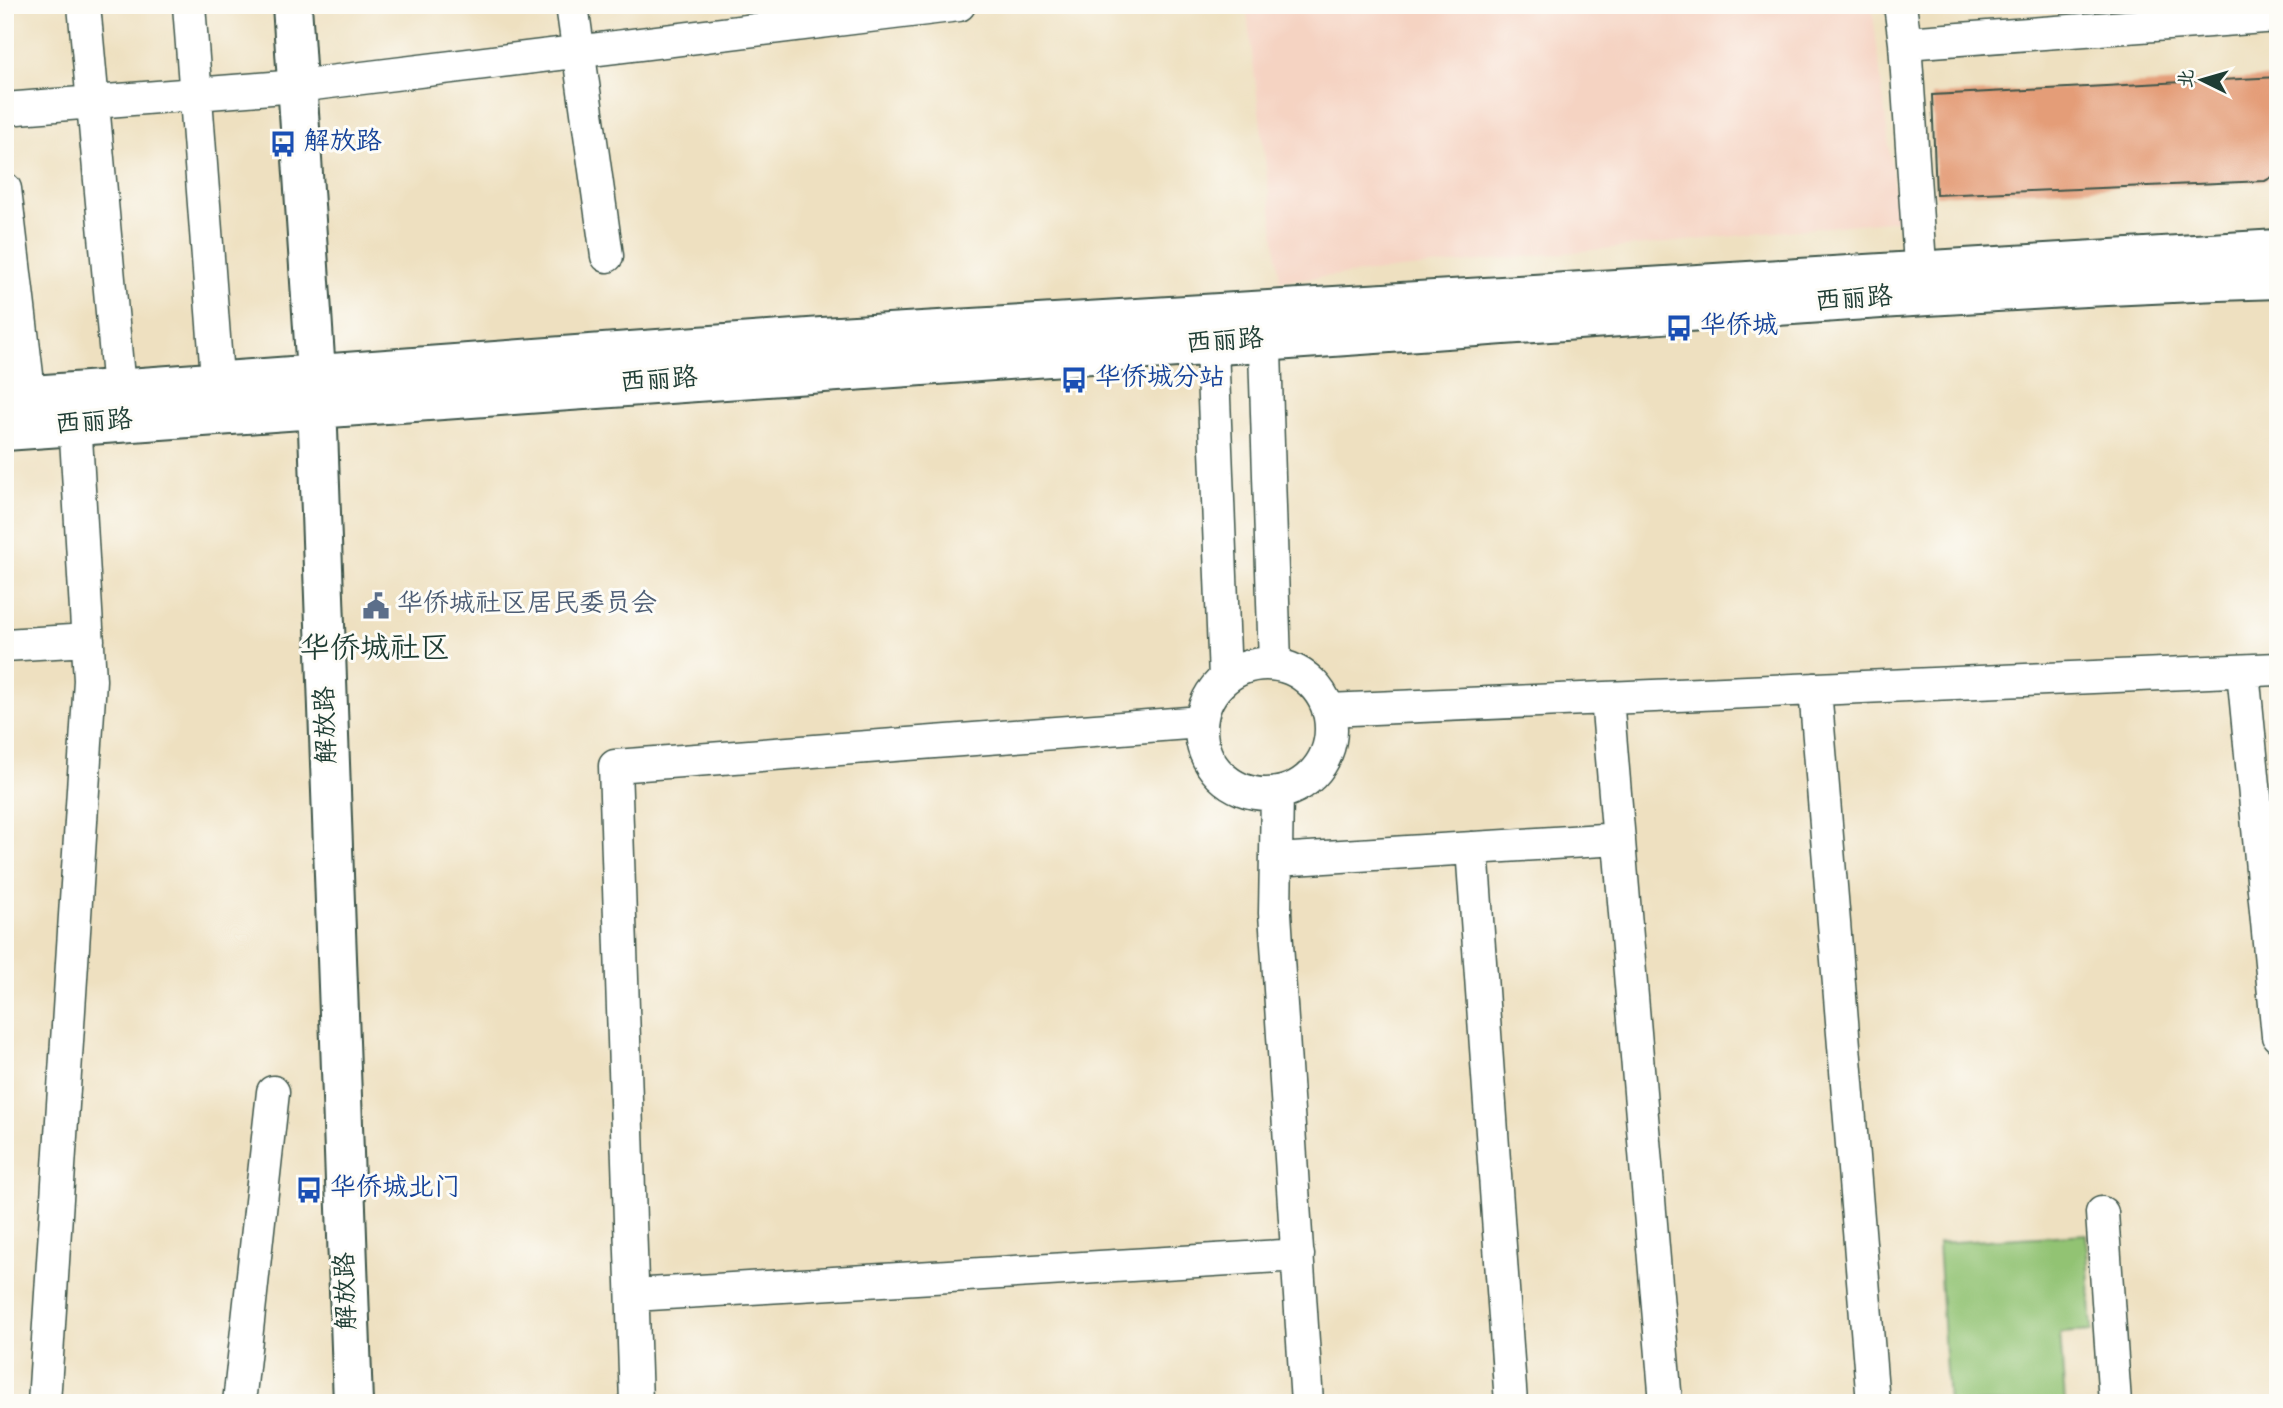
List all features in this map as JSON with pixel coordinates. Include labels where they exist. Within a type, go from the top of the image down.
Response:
[{"type":"main road","name":"解放路","points":[[292,5],[317,391],[353,1403]]},
{"type":"main road","name":"西丽路","points":[[18,413],[317,391],[822,337],[1211,329],[1921,283],[2278,249]]},
{"type":"main road","name":"西丽路","points":[[1921,283],[2116,284],[2278,279]]},
{"type":"street","points":[[84,5],[121,406]]},
{"type":"street","points":[[189,5],[218,398]]},
{"type":"street","points":[[572,5],[607,256]]},
{"type":"street","points":[[5,109],[298,86],[959,5]]},
{"type":"street","points":[[1900,5],[1905,43],[1921,283]]},
{"type":"street","points":[[1905,43],[2121,16],[2278,16]]},
{"type":"street","points":[[5,189],[18,413]]},
{"type":"street","points":[[1264,325],[1275,664]]},
{"type":"street","points":[[1211,329],[1225,678]]},
{"type":"street","points":[[44,1403],[90,680],[74,409]]},
{"type":"street","points":[[5,645],[88,640]]},
{"type":"street","points":[[1275,664],[1293,669],[1309,679],[1321,693],[1331,728],[1329,746],[1321,763],[1302,782],[1277,793],[1243,790],[1228,782],[1216,770],[1207,755],[1201,722],[1205,706],[1213,691],[1225,678],[1248,666],[1275,664]]},
{"type":"street","points":[[1328,710],[2278,669]]},
{"type":"street","points":[[2244,671],[2278,1036]]},
{"type":"street","points":[[1815,689],[1873,1403]]},
{"type":"street","points":[[1607,698],[1666,1403]]},
{"type":"street","points":[[636,1403],[615,766],[1201,722]]},
{"type":"street","points":[[1277,793],[1275,912],[1307,1403]]},
{"type":"street","points":[[1276,860],[1619,839]]},
{"type":"street","points":[[1472,848],[1511,1403]]},
{"type":"street","points":[[239,1403],[273,1092]]},
{"type":"street","points":[[2102,1213],[2115,1403]]},
{"type":"street","points":[[633,1295],[1298,1255]]},
{"type":"shaded area","points":[[1246,5],[1872,5],[1898,220],[1280,281]]},
{"type":"green space","points":[[2086,1234],[2092,1331],[2060,1333],[2065,1403],[1948,1403],[1938,1243]]},
{"type":"building","points":[[2278,77],[2278,174],[2265,181],[1936,195],[1932,95]]},
{"type":"place","name":"解放路","points":[[283,144]]},
{"type":"place","name":"华侨城","points":[[1679,328]]},
{"type":"place","name":"华侨城分站","points":[[1074,380]]},
{"type":"place","name":"华侨城社区居民委员会","points":[[376,606]]},
{"type":"place","name":"华侨城北门","points":[[309,1190]]},
{"type":"district","name":"华侨城社区","points":[[375,651]]}]
